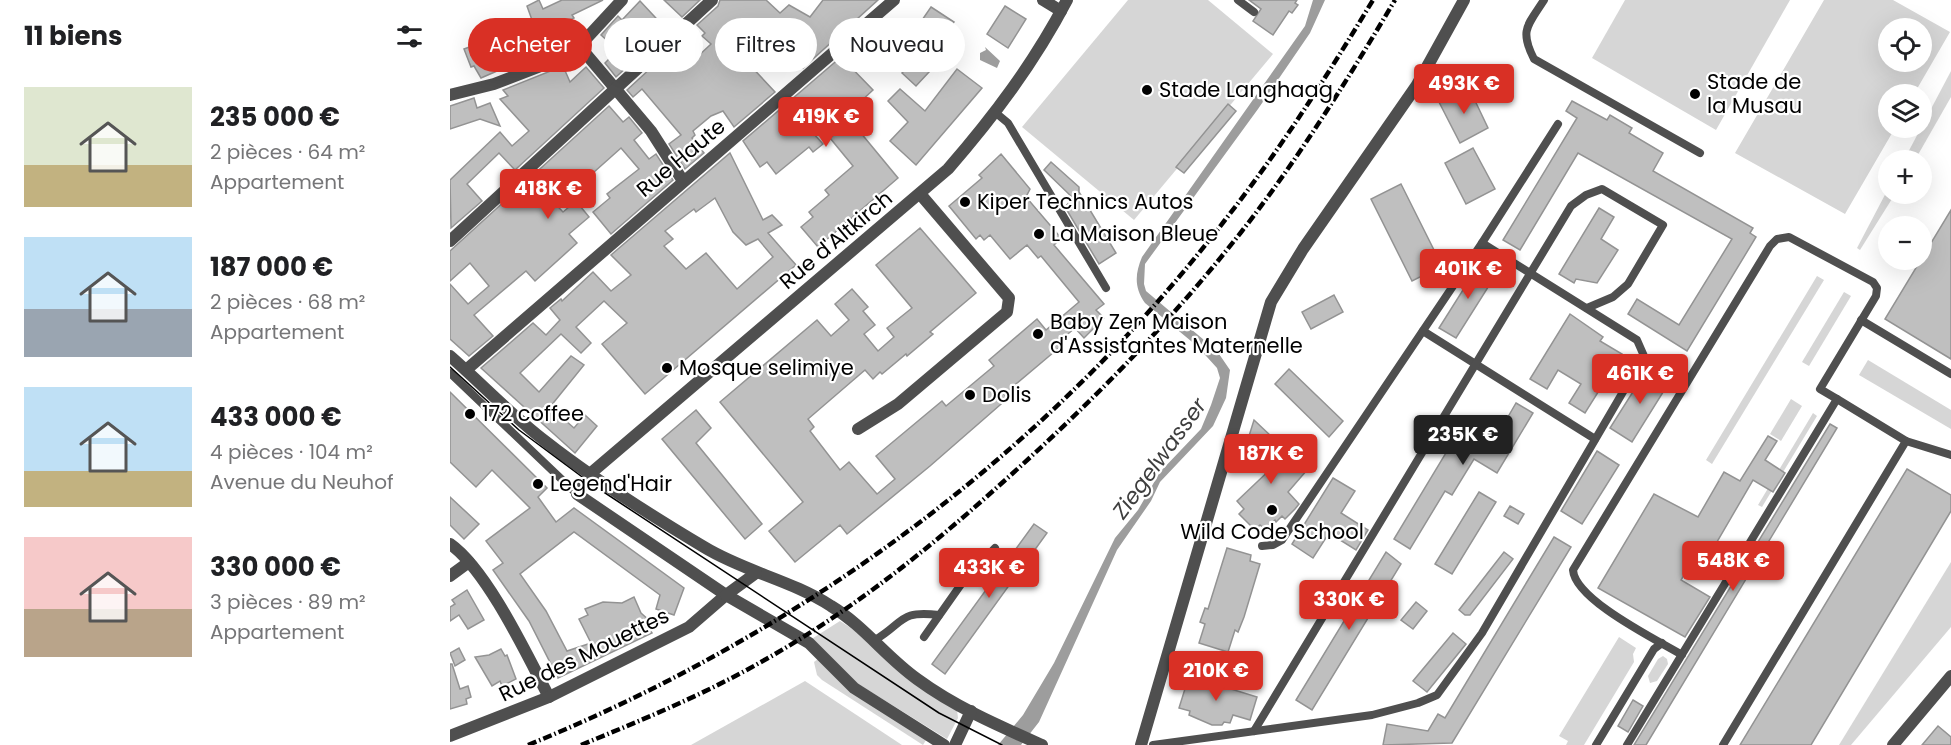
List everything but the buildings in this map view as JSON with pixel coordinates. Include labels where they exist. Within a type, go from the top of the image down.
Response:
[{"type":"street","points":[[592,35],[622,0]]},
{"type":"street","points":[[450,241],[712,0]]},
{"type":"street","name":"Rue Haute","points":[[466,370],[894,0]]},
{"type":"street","points":[[1043,0],[1064,6]]},
{"type":"street","points":[[1141,745],[1271,302],[1303,249],[1418,85],[1464,0]]},
{"type":"street","name":"Rue d'Altkirch","points":[[577,494],[591,473],[921,195],[948,169],[996,113],[1029,68],[1064,6]]},
{"type":"street","points":[[592,61],[651,130],[683,181]]},
{"type":"street","points":[[450,95],[526,72]]},
{"type":"street","points":[[858,429],[898,404],[1007,312],[1009,297],[921,195]]},
{"type":"street","points":[[450,356],[530,430],[705,548],[756,573],[778,578],[800,588],[854,621],[916,678],[971,711],[1042,745]]},
{"type":"street","points":[[577,494],[726,595],[818,650],[854,688],[944,745]]},
{"type":"street","points":[[450,544],[470,562],[514,631],[549,697]]},
{"type":"street","points":[[450,576],[470,562]]},
{"type":"street","name":"Rue des Mouettes","points":[[450,736],[549,697],[689,627],[756,573]]},
{"type":"street","points":[[1893,745],[1951,676]]},
{"type":"street","points":[[955,745],[971,711]]},
{"type":"lane","points":[[1238,0],[1254,12]]},
{"type":"lane","points":[[1544,0],[1525,30],[1526,43],[1534,59],[1700,153]]},
{"type":"lane","points":[[996,113],[1008,123],[1106,288]]},
{"type":"lane","points":[[1262,546],[1273,545],[1282,540],[1482,243],[1558,124]]},
{"type":"lane","points":[[1254,731],[1571,206],[1586,195],[1602,189],[1663,225],[1628,284],[1613,297],[1587,308]]},
{"type":"lane","points":[[1682,655],[1598,603],[1577,582],[1573,570],[1770,246],[1781,238],[1793,238],[1873,282],[1877,288],[1876,296],[1820,389],[1906,441],[1951,456]]},
{"type":"lane","points":[[1153,745],[1372,715],[1418,703],[1437,695],[1482,633],[1644,356],[1637,340],[1482,243]]},
{"type":"lane","points":[[1861,320],[1951,374]]},
{"type":"lane","points":[[1423,331],[1595,439]]},
{"type":"lane","points":[[450,373],[577,494]]},
{"type":"lane","points":[[1627,745],[1837,399]]},
{"type":"lane","points":[[1723,745],[1906,441]]},
{"type":"lane","points":[[924,637],[976,566],[995,548]]},
{"type":"lane","points":[[875,639],[908,615],[917,612],[939,615]]},
{"type":"lane","points":[[1596,745],[1654,649],[1662,644]]},
{"type":"shaded area","name":"Stade Langhaag","points":[[1128,0],[1208,0],[1273,54],[1134,220],[1022,127]]},
{"type":"shaded area","points":[[1313,0],[1325,0],[1310,33],[1258,109],[1145,264],[1146,291],[1217,351],[1230,370],[1226,398],[1213,426],[1160,482],[1151,501],[1117,550],[1039,722],[1021,745],[998,745],[1023,715],[1054,663],[1115,538],[1138,510],[1160,472],[1201,429],[1220,378],[1217,368],[1197,346],[1145,303],[1137,286],[1138,269],[1142,257],[1305,26]]},
{"type":"shaded area","name":"Stade de la Musau","points":[[1625,0],[1790,0],[1716,130],[1592,58]]},
{"type":"shaded area","points":[[1824,0],[1893,0],[1925,18],[1878,18],[1878,72],[1927,72],[1920,84],[1878,84],[1878,138],[1889,138],[1882,150],[1878,150],[1878,157],[1845,214],[1735,153]]},
{"type":"shaded area","points":[[1932,22],[1950,32],[1932,63]]},
{"type":"shaded area","points":[[985,47],[1000,61],[997,68],[980,60],[980,53],[986,50]]},
{"type":"shaded area","points":[[1951,71],[1951,97],[1932,130],[1932,107]]},
{"type":"shaded area","points":[[1916,138],[1928,138],[1921,150],[1909,150]]},
{"type":"shaded area","points":[[1880,204],[1889,204],[1881,216],[1878,216],[1878,221],[1860,250],[1857,248]]},
{"type":"shaded area","points":[[1817,276],[1824,280],[1712,464],[1706,460]]},
{"type":"shaded area","points":[[1844,292],[1851,296],[1809,366],[1802,362]]},
{"type":"shaded area","points":[[1868,360],[1951,410],[1951,429],[1859,375]]},
{"type":"shaded area","points":[[1791,399],[1802,406],[1781,441],[1770,434]]},
{"type":"shaded area","points":[[1813,413],[1817,416],[1762,507],[1758,505]]},
{"type":"shaded area","points":[[1951,562],[1951,627],[1851,745],[1839,745]]},
{"type":"shaded area","points":[[840,621],[854,630],[909,680],[957,710],[958,718],[947,739],[855,682],[810,640]]},
{"type":"shaded area","points":[[1619,637],[1636,648],[1633,654],[1634,662],[1584,745],[1566,745],[1568,741],[1559,736]]},
{"type":"shaded area","points":[[1663,656],[1667,659],[1668,664],[1657,681],[1650,683],[1648,676],[1658,659]]},
{"type":"shaded area","points":[[818,659],[926,740],[923,745],[822,680],[817,675],[814,662]]},
{"type":"shaded area","points":[[805,681],[902,745],[691,745]]},
{"type":"tram line","points":[[450,367],[519,430],[593,485],[939,713],[1002,745]]},
{"type":"railway","points":[[528,745],[629,700],[727,649],[821,592],[911,529],[997,460],[1079,385],[1155,305],[1225,220],[1265,167],[1373,0]]},
{"type":"railway","points":[[581,745],[695,696],[739,674],[829,621],[893,575],[1013,473],[1133,357],[1216,264],[1303,147],[1395,0]]},
{"type":"place","name":"Stade Langhaag","points":[[1147,90]]},
{"type":"place","name":"Stade de la Musau","points":[[1695,94]]},
{"type":"place","name":"Kiper Technics Autos","points":[[965,202]]},
{"type":"place","name":"La Maison Bleue","points":[[1039,234]]},
{"type":"place","name":"Baby Zen Maison d'Assistantes Maternelle","points":[[1038,334]]},
{"type":"place","name":"Mosque selimiye","points":[[667,368]]},
{"type":"place","name":"Dolis","points":[[970,395]]},
{"type":"place","name":"172 coffee","points":[[470,414]]},
{"type":"place","name":"Legend'Hair","points":[[538,484]]},
{"type":"place","name":"Wild Code School","points":[[1272,510]]},
{"type":"water label","name":"Ziegelwasser","points":[[1159,458]]}]
